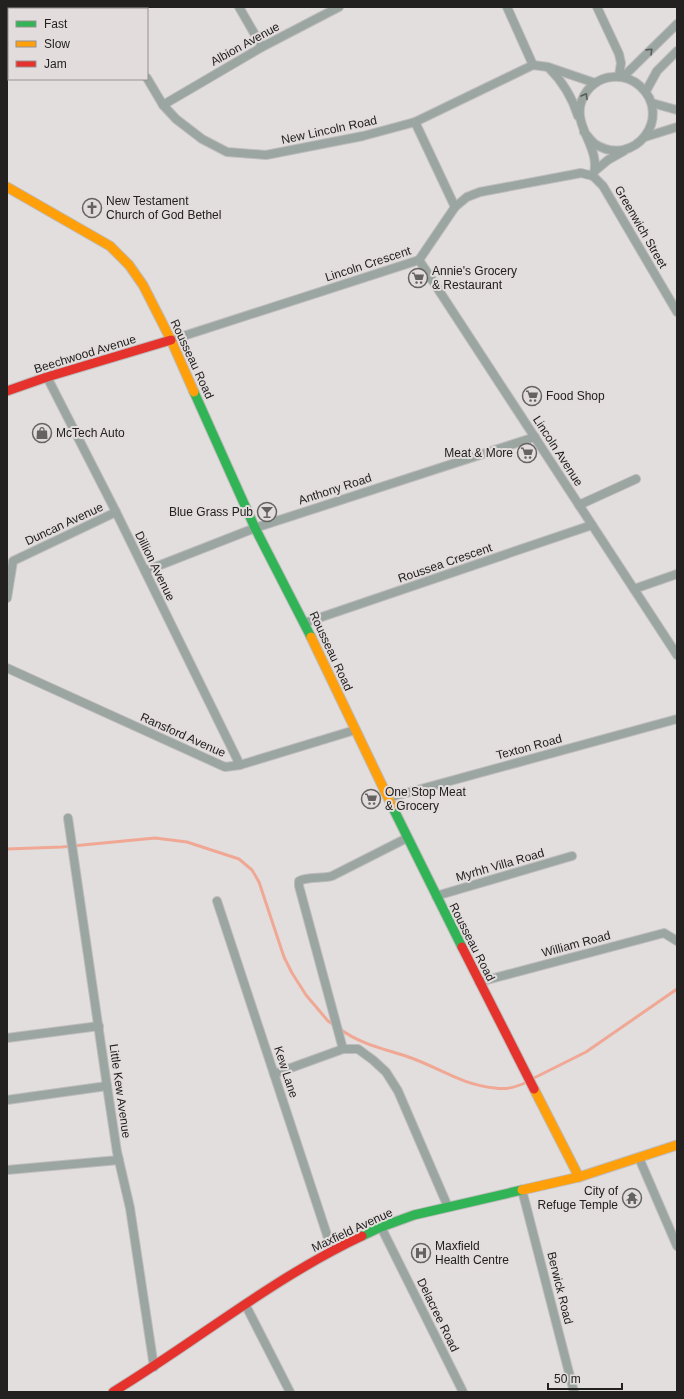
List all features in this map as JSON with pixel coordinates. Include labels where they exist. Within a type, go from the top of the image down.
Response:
[{"type":"street","points":[[239,7],[262,47]]},
{"type":"street","name":"Albion Avenue","points":[[163,104],[262,47],[340,7]]},
{"type":"street","points":[[507,7],[533,65],[548,67],[595,83]]},
{"type":"street","points":[[597,7],[619,54],[621,63],[621,77]]},
{"type":"street","points":[[621,77],[677,24]]},
{"type":"street","points":[[646,92],[657,71],[677,51]]},
{"type":"street","name":"New Lincoln Road","points":[[148,80],[163,104],[176,119],[202,139],[227,152],[266,155],[363,136],[415,122],[533,65]]},
{"type":"street","points":[[548,67],[566,88],[572,99],[590,144],[594,172],[620,152],[634,147],[646,137],[677,127]]},
{"type":"street","points":[[580,120],[579,110],[582,99],[587,90],[595,83],[606,78],[621,77],[636,82],[646,92],[652,104],[653,121],[646,137]]},
{"type":"street","points":[[652,104],[677,110]]},
{"type":"street","points":[[415,122],[455,207]]},
{"type":"street","points":[[584,132],[594,143],[606,150],[620,151],[634,147]]},
{"type":"street","name":"Lincoln Crescent","points":[[170,340],[419,260],[455,207],[467,197],[480,192],[581,173],[594,172]]},
{"type":"street","name":"Greenwich Street","points":[[594,172],[677,312]]},
{"type":"street","name":"Rousseau Road","points":[[7,187],[110,246],[129,265],[143,285],[170,340],[255,528],[304,623],[407,838],[579,1177]]},
{"type":"street","name":"Lincoln Avenue","points":[[419,260],[677,655]]},
{"type":"street","name":"Beechwood Avenue","points":[[7,392],[47,377],[170,340]]},
{"type":"street","name":"Dillion Avenue","points":[[47,377],[116,512],[240,765]]},
{"type":"street","name":"Anthony Road","points":[[144,571],[255,528],[535,437]]},
{"type":"street","points":[[579,505],[636,479]]},
{"type":"street","name":"Duncan Avenue","points":[[7,598],[13,561],[116,512]]},
{"type":"street","name":"Roussea Crescent","points":[[304,623],[592,526]]},
{"type":"street","points":[[634,589],[677,574]]},
{"type":"street","name":"Ransford Avenue","points":[[7,668],[225,767],[240,765],[355,730]]},
{"type":"street","name":"Texton Road","points":[[388,798],[677,718]]},
{"type":"street","name":"Little Kew Avenue","points":[[68,818],[107,1086],[119,1160],[130,1208],[154,1367]]},
{"type":"street","points":[[343,1049],[299,886],[299,881],[303,879],[326,878],[332,876],[407,838]]},
{"type":"street","name":"Myrhh Villa Road","points":[[436,896],[572,856]]},
{"type":"street","name":"Kew Lane","points":[[217,901],[332,1250]]},
{"type":"street","name":"William Road","points":[[479,982],[664,933],[677,941]]},
{"type":"street","points":[[7,1038],[99,1026]]},
{"type":"street","points":[[274,1074],[343,1049],[358,1049],[373,1060],[386,1072],[398,1091],[448,1207]]},
{"type":"street","points":[[7,1100],[107,1086]]},
{"type":"street","name":"Maxfield Avenue","points":[[113,1392],[154,1367],[292,1273],[332,1250],[381,1227],[414,1215],[579,1177],[677,1145]]},
{"type":"street","points":[[639,1158],[677,1246]]},
{"type":"street","points":[[7,1170],[119,1160]]},
{"type":"street","name":"Berwick Road","points":[[522,1190],[574,1392]]},
{"type":"street","name":"Delacree Road","points":[[381,1227],[463,1392]]},
{"type":"street","points":[[245,1304],[290,1392]]},
{"type":"waterway","points":[[7,849],[62,847],[155,838],[187,842],[239,859],[252,870],[259,882],[284,957],[292,973],[306,995],[328,1021],[334,1025]]},
{"type":"waterway","points":[[532,1079],[586,1052],[677,989]]},
{"type":"waterway","points":[[340,1029],[348,1035],[366,1043],[414,1059],[473,1084],[504,1089],[515,1087],[527,1082]]},
{"type":"traffic: fast","points":[[194,392],[255,528],[311,637]]},
{"type":"traffic: fast","points":[[392,806],[462,947]]},
{"type":"traffic: fast","points":[[362,1236],[381,1227],[414,1215],[522,1190]]},
{"type":"traffic: slow","points":[[7,187],[110,246],[129,265],[143,285],[171,340],[194,392]]},
{"type":"traffic: slow","points":[[311,637],[392,806]]},
{"type":"traffic: slow","points":[[534,1089],[579,1177]]},
{"type":"traffic: slow","points":[[522,1190],[579,1177],[677,1145]]},
{"type":"traffic: jam","points":[[7,391],[47,377],[171,340]]},
{"type":"traffic: jam","points":[[462,947],[534,1089]]},
{"type":"traffic: jam","points":[[113,1392],[266,1290],[297,1271],[362,1236]]},
{"type":"place","name":"New Testament Church of God Bethel","points":[[92,208]]},
{"type":"place","name":"Annie's Grocery & Restaurant","points":[[418,278]]},
{"type":"place","name":"Food Shop","points":[[532,396]]},
{"type":"place","name":"McTech Auto","points":[[42,433]]},
{"type":"place","name":"Meat & More","points":[[527,453]]},
{"type":"place","name":"Blue Grass Pub","points":[[267,512]]},
{"type":"place","name":"One Stop Meat & Grocery","points":[[371,799]]},
{"type":"place","name":"City of Refuge Temple","points":[[632,1198]]},
{"type":"place","name":"Maxfield Health Centre","points":[[421,1253]]}]
